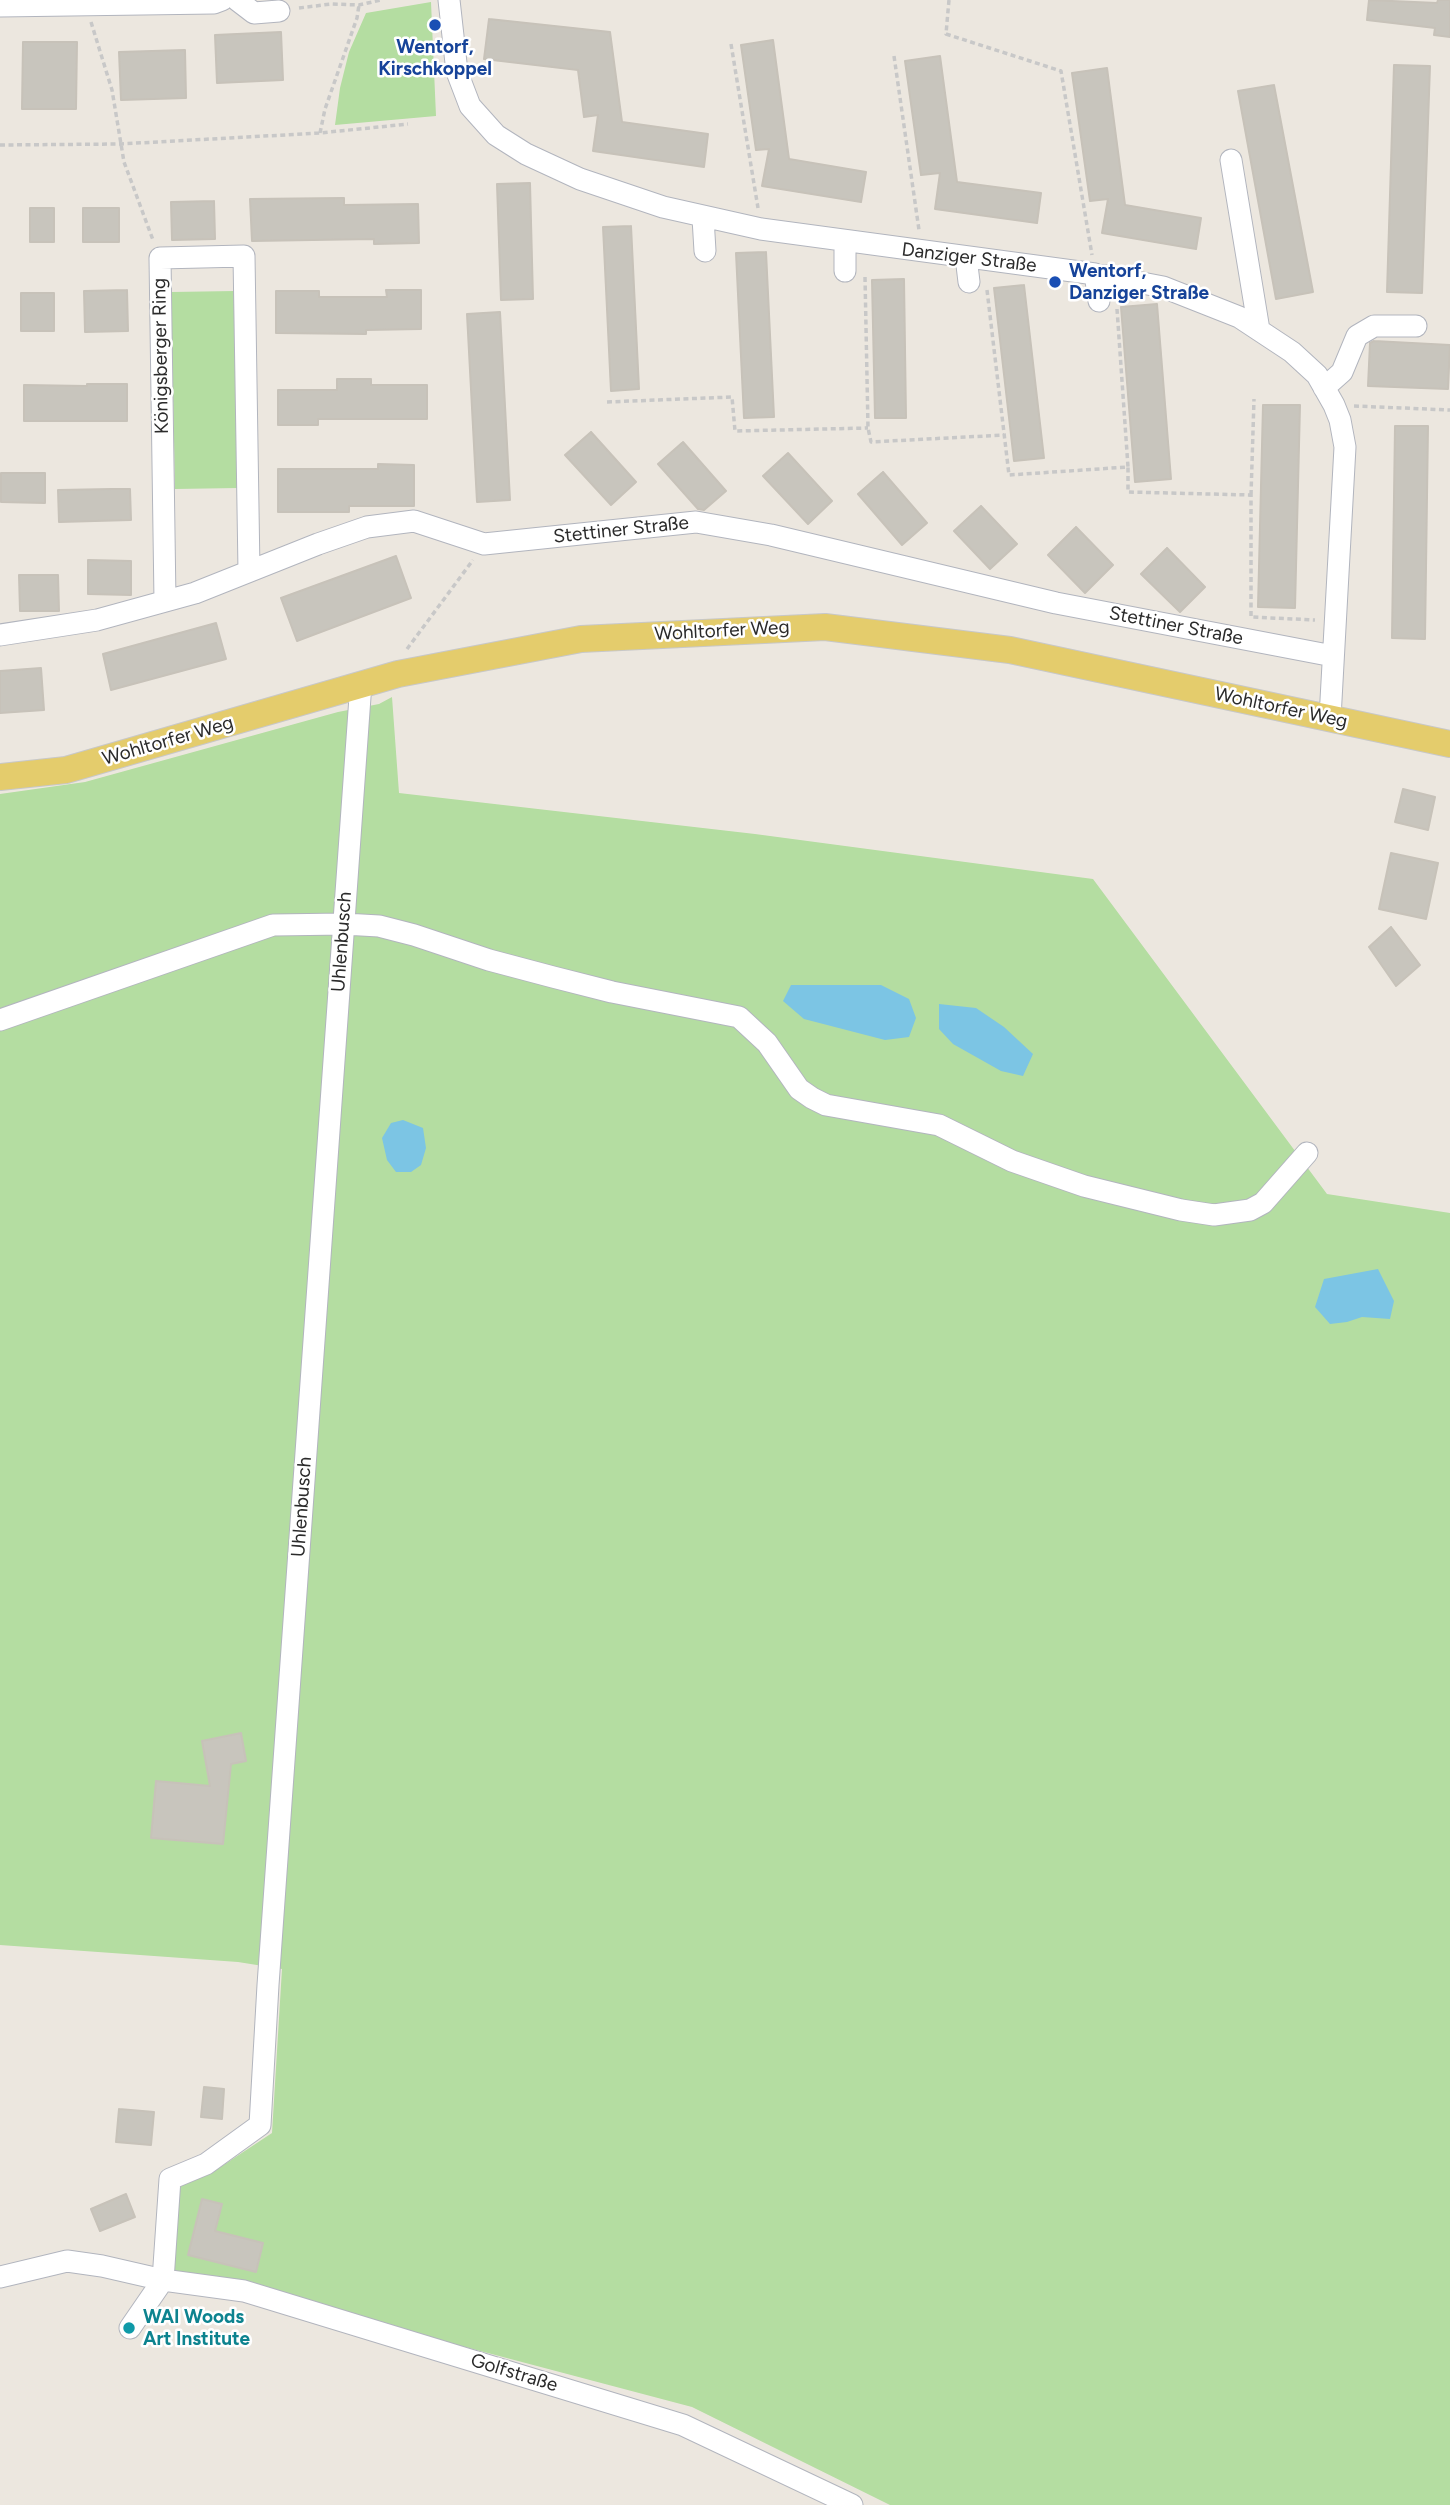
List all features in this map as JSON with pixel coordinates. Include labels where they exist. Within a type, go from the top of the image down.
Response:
[{"type":"main road","name":"Wohltorfer Weg","points":[[0,777],[66,770],[361,683],[581,639],[825,626],[1010,650],[1450,744]]},
{"type":"street","points":[[0,6],[43,3],[214,3],[222,0]]},
{"type":"street","points":[[237,0],[254,13],[279,11]]},
{"type":"street","name":"Danziger Straße","points":[[449,0],[457,72],[470,106],[496,135],[581,186],[703,218],[761,229],[1105,276],[1163,287],[1238,317],[1292,352],[1317,375],[1329,396],[1340,420],[1345,447],[1330,718]]},
{"type":"street","points":[[1231,160],[1259,330]]},
{"type":"street","points":[[703,218],[705,251]]},
{"type":"street","points":[[845,271],[854,242]]},
{"type":"street","name":"Königsberger Ring","points":[[165,601],[160,258],[244,256],[249,571]]},
{"type":"street","points":[[969,282],[975,259]]},
{"type":"street","points":[[1099,301],[1105,276]]},
{"type":"street","points":[[1329,396],[1357,336],[1374,326],[1416,326]]},
{"type":"street","name":"Stettiner Straße","points":[[0,635],[97,620],[217,586],[249,571],[367,527],[414,521],[484,544],[696,522],[771,535],[1056,603],[1333,656]]},
{"type":"street","name":"Uhlenbusch","points":[[163,2280],[170,2179],[206,2164],[260,2125],[361,683]]},
{"type":"street","points":[[0,1020],[273,925],[379,926],[552,977],[612,992],[739,1017],[767,1043],[799,1089],[826,1105],[939,1125],[1013,1161],[1084,1186],[1181,1210],[1214,1215],[1250,1210],[1263,1203],[1307,1153]]},
{"type":"street","name":"Golfstraße","points":[[0,2277],[67,2261],[163,2280],[244,2291],[683,2425],[852,2505]]},
{"type":"street","points":[[130,2328],[163,2280]]},
{"type":"path","points":[[279,11],[331,4],[359,5],[382,0]]},
{"type":"path","points":[[949,0],[946,34],[1061,71],[1105,276],[1128,467],[1128,492],[1251,495]]},
{"type":"path","points":[[89,5],[92,27],[112,90],[120,144],[160,258]]},
{"type":"path","points":[[320,133],[325,109],[357,18],[359,5]]},
{"type":"path","points":[[731,44],[761,229]]},
{"type":"path","points":[[894,56],[922,252]]},
{"type":"path","points":[[0,145],[120,144],[320,133],[408,124]]},
{"type":"path","points":[[854,242],[871,442],[1004,435]]},
{"type":"path","points":[[975,259],[1009,475],[1128,467]]},
{"type":"path","points":[[1329,396],[1450,410]]},
{"type":"path","points":[[607,402],[732,397],[735,431],[868,428]]},
{"type":"path","points":[[1254,399],[1251,617],[1335,621]]},
{"type":"path","points":[[404,652],[484,544]]},
{"type":"green space","points":[[431,2],[436,116],[335,125],[349,52],[366,13]]},
{"type":"green space","points":[[235,291],[238,488],[175,489],[171,292]]},
{"type":"green space","points":[[392,697],[399,793],[755,834],[1093,879],[1327,1194],[1450,1213],[1450,2505],[890,2505],[692,2407],[174,2270],[174,2184],[219,2168],[272,2133],[282,1969],[238,1962],[0,1945],[0,794],[85,782],[338,712],[379,704]]},
{"type":"water","points":[[791,985],[881,985],[909,999],[916,1018],[909,1037],[885,1040],[804,1019],[783,1001]]},
{"type":"water","points":[[939,1004],[976,1008],[1004,1027],[1033,1054],[1023,1076],[1001,1071],[953,1044],[939,1029]]},
{"type":"water","points":[[403,1120],[423,1128],[426,1148],[421,1165],[411,1172],[396,1172],[387,1160],[382,1138],[391,1123]]},
{"type":"water","points":[[1378,1269],[1394,1301],[1390,1319],[1362,1317],[1330,1324],[1315,1307],[1324,1279]]},
{"type":"building","points":[[1369,0],[1437,3],[1438,0],[1450,0],[1450,37],[1434,35],[1435,28],[1367,20]]},
{"type":"building","points":[[489,19],[610,32],[622,122],[708,134],[704,167],[593,151],[598,115],[584,117],[578,70],[484,59]]},
{"type":"building","points":[[281,32],[283,80],[217,83],[215,35]]},
{"type":"building","points":[[773,40],[789,159],[866,172],[861,202],[762,186],[769,149],[756,150],[741,45]]},
{"type":"building","points":[[23,42],[77,42],[76,109],[22,109]]},
{"type":"building","points":[[185,50],[186,98],[121,100],[119,52]]},
{"type":"building","points":[[940,56],[957,182],[1041,193],[1037,223],[935,209],[940,173],[921,175],[905,61]]},
{"type":"building","points":[[1394,65],[1430,66],[1422,293],[1387,292]]},
{"type":"building","points":[[1107,68],[1125,205],[1201,218],[1196,249],[1102,233],[1108,199],[1090,201],[1072,73]]},
{"type":"building","points":[[1274,85],[1313,292],[1276,299],[1238,91]]},
{"type":"building","points":[[530,183],[533,299],[501,300],[497,184]]},
{"type":"building","points":[[344,198],[344,205],[418,204],[419,243],[374,244],[374,239],[252,241],[250,199]]},
{"type":"building","points":[[214,201],[215,239],[172,240],[171,202]]},
{"type":"building","points":[[30,208],[54,208],[54,242],[30,242]]},
{"type":"building","points":[[83,208],[119,208],[119,242],[83,242]]},
{"type":"building","points":[[631,226],[639,389],[611,391],[603,227]]},
{"type":"building","points":[[766,252],[774,417],[744,418],[736,253]]},
{"type":"building","points":[[904,279],[906,418],[875,418],[872,280]]},
{"type":"building","points":[[1024,285],[1044,458],[1014,461],[994,288]]},
{"type":"building","points":[[127,290],[128,331],[85,332],[84,291]]},
{"type":"building","points":[[386,290],[421,290],[421,329],[366,330],[366,334],[276,333],[276,291],[319,291],[319,297],[387,297]]},
{"type":"building","points":[[21,293],[54,293],[54,331],[21,331]]},
{"type":"building","points":[[1157,304],[1171,479],[1135,482],[1121,307]]},
{"type":"building","points":[[500,312],[510,500],[477,502],[467,314]]},
{"type":"building","points":[[1370,343],[1450,345],[1448,389],[1368,386]]},
{"type":"building","points":[[337,379],[371,379],[371,385],[427,385],[427,419],[318,419],[318,425],[278,425],[278,390],[337,390]]},
{"type":"building","points":[[127,384],[127,421],[24,421],[24,385]]},
{"type":"building","points":[[1263,405],[1300,405],[1295,608],[1258,607]]},
{"type":"building","points":[[1395,426],[1428,426],[1425,639],[1392,638]]},
{"type":"building","points":[[591,432],[636,482],[611,505],[565,455]]},
{"type":"building","points":[[683,442],[726,491],[704,510],[698,509],[658,464]]},
{"type":"building","points":[[788,453],[832,501],[808,524],[763,476]]},
{"type":"building","points":[[378,464],[414,465],[414,506],[349,506],[349,512],[278,512],[278,469],[378,469]]},
{"type":"building","points":[[883,472],[927,523],[902,545],[858,494]]},
{"type":"building","points":[[1,473],[45,473],[45,503],[1,502]]},
{"type":"building","points":[[130,489],[131,520],[59,522],[58,490]]},
{"type":"building","points":[[981,506],[1017,544],[990,569],[954,531]]},
{"type":"building","points":[[1076,527],[1113,565],[1085,593],[1048,555]]},
{"type":"building","points":[[1167,548],[1205,587],[1180,612],[1141,574]]},
{"type":"building","points":[[396,556],[411,598],[297,641],[281,598]]},
{"type":"building","points":[[88,560],[131,561],[131,595],[88,594]]},
{"type":"building","points":[[19,575],[58,575],[59,611],[20,611]]},
{"type":"building","points":[[216,623],[226,659],[111,690],[103,654]]},
{"type":"building","points":[[41,668],[44,710],[0,713],[0,671]]},
{"type":"building","points":[[1403,789],[1435,797],[1428,830],[1395,822]]},
{"type":"building","points":[[1391,853],[1438,863],[1426,919],[1379,909]]},
{"type":"building","points":[[1391,927],[1420,965],[1396,986],[1369,947]]},
{"type":"building","points":[[241,1733],[246,1761],[231,1764],[223,1844],[151,1838],[156,1781],[210,1786],[202,1741]]},
{"type":"building","points":[[204,2087],[224,2089],[222,2119],[201,2117]]},
{"type":"building","points":[[119,2109],[154,2112],[151,2145],[116,2142]]},
{"type":"building","points":[[126,2194],[135,2217],[100,2231],[91,2209]]},
{"type":"building","points":[[202,2199],[222,2204],[215,2231],[263,2243],[256,2272],[188,2255]]},
{"type":"place","name":"Wentorf, Kirschkoppel","points":[[435,25]]},
{"type":"place","name":"Wentorf, Danziger Straße","points":[[1055,282]]},
{"type":"place","name":"WAI Woods Art Institute","points":[[129,2328]]}]
